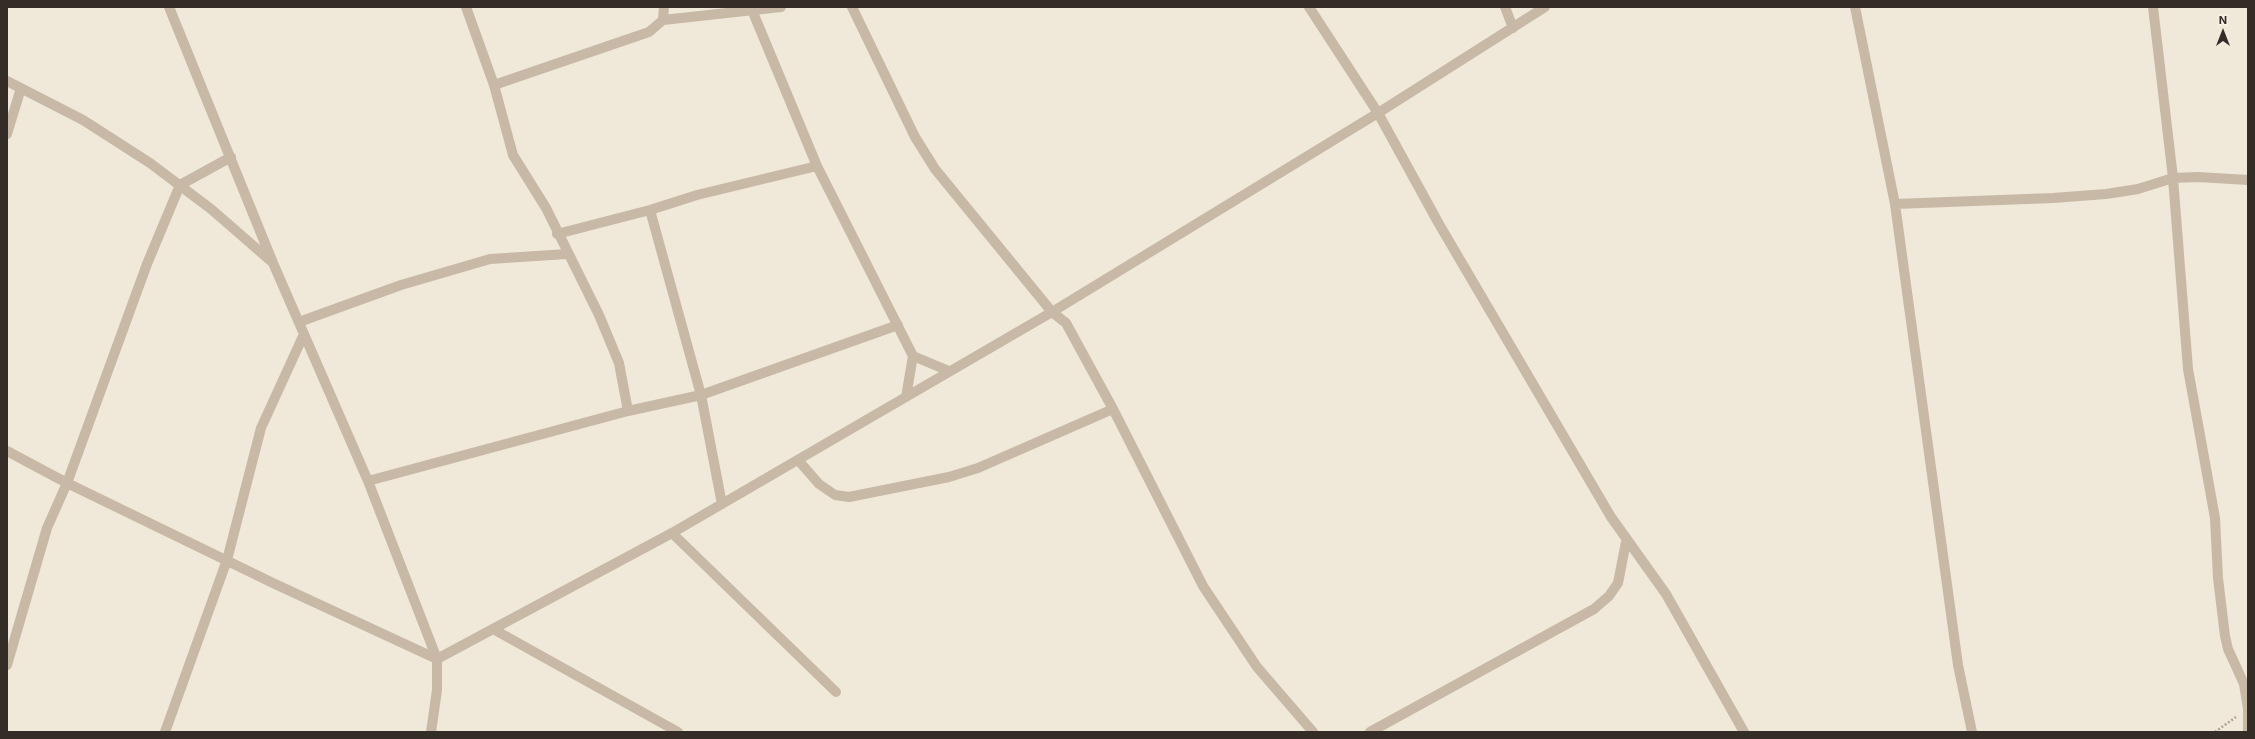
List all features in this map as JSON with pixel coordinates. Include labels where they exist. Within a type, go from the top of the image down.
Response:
[{"type":"street","points":[[169,7],[273,263],[368,480],[437,659],[437,690],[431,732]]},
{"type":"street","points":[[466,7],[494,85],[513,155],[546,208],[557,234],[599,315],[619,363],[628,411]]},
{"type":"street","points":[[663,20],[664,7]]},
{"type":"street","points":[[494,85],[649,32],[663,20],[781,7]]},
{"type":"street","points":[[852,7],[915,137],[935,169],[1052,312],[1066,323],[1113,409],[1203,586],[1257,667],[1313,732]]},
{"type":"street","points":[[1310,7],[1378,113],[1439,224],[1626,542],[1666,594],[1744,732]]},
{"type":"street","points":[[1505,7],[1513,28]]},
{"type":"street","points":[[437,659],[672,533],[1052,312],[1378,113],[1545,7]]},
{"type":"street","points":[[1855,7],[1894,204],[1958,665],[1972,732]]},
{"type":"street","points":[[2153,7],[2172,178],[2188,369],[2215,518],[2218,578],[2225,636],[2228,649],[2244,684],[2248,709],[2248,732]]},
{"type":"street","points":[[752,10],[817,166],[913,356],[906,397]]},
{"type":"street","points":[[7,81],[84,120],[150,163],[273,263]]},
{"type":"street","points":[[7,134],[21,88]]},
{"type":"street","points":[[7,664],[37,554],[56,503],[67,483],[147,264],[180,186],[230,157]]},
{"type":"street","points":[[557,234],[650,210],[697,195],[817,166]]},
{"type":"street","points":[[1894,204],[2037,199],[2106,194],[2138,189],[2172,178],[2198,177],[2248,180]]},
{"type":"street","points":[[650,210],[701,395],[722,504]]},
{"type":"street","points":[[299,322],[409,283],[483,261],[567,254]]},
{"type":"street","points":[[368,480],[628,411],[701,395],[898,325]]},
{"type":"street","points":[[165,732],[226,560],[261,428],[304,334]]},
{"type":"street","points":[[913,356],[949,371]]},
{"type":"street","points":[[798,460],[819,484],[835,495],[848,497],[949,477],[978,468],[1113,409]]},
{"type":"street","points":[[7,451],[67,483],[226,560],[437,659]]},
{"type":"street","points":[[672,533],[836,692]]},
{"type":"street","points":[[1370,732],[1594,609],[1609,596],[1618,583],[1626,542]]},
{"type":"street","points":[[493,629],[678,732]]},
{"type":"path","points":[[2215,732],[2248,709]]}]
